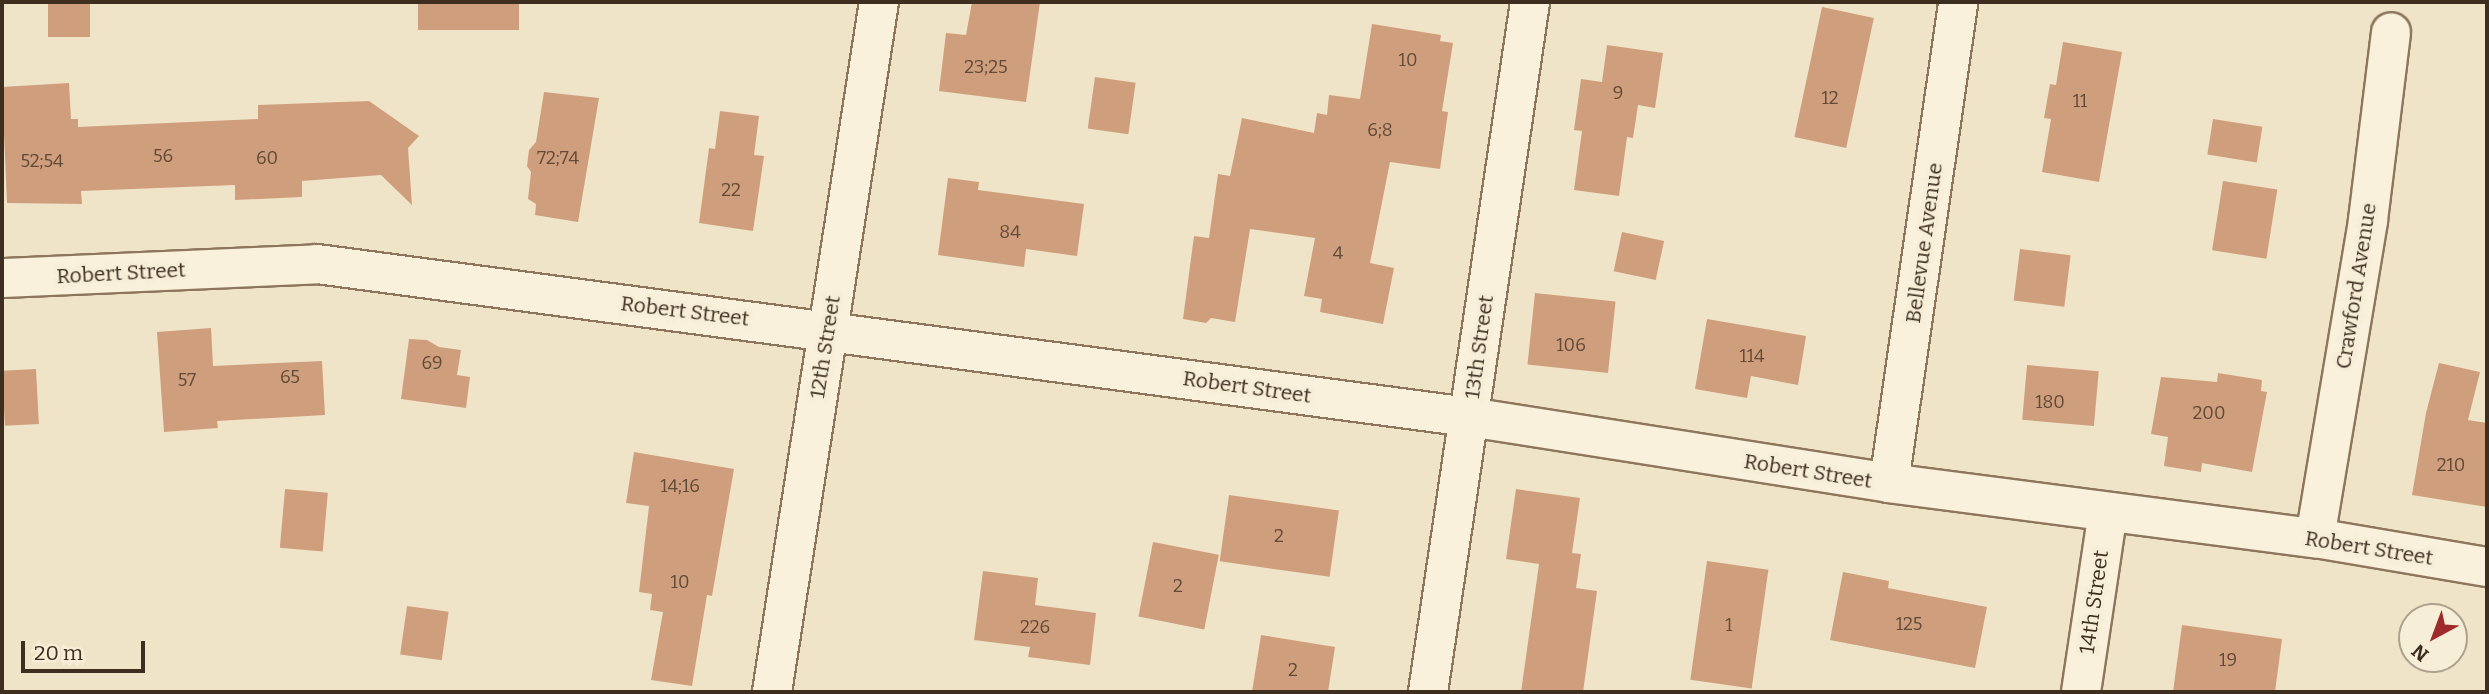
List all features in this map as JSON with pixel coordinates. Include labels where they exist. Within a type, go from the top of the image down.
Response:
[{"type":"street","name":"12th Street","points":[[772,692],[879,2]]},
{"type":"street","name":"13th Street","points":[[1428,692],[1530,2]]},
{"type":"street","name":"Bellevue Avenue","points":[[1889,483],[1958,2]]},
{"type":"street","name":"Crawford Avenue","points":[[2315,538],[2368,220],[2391,32]]},
{"type":"street","name":"Robert Street","points":[[2,278],[317,264],[1469,417],[1889,483],[2315,538],[2487,567]]},
{"type":"street","name":"14th Street","points":[[2081,692],[2108,512]]},
{"type":"building","points":[[48,2],[90,2],[90,37],[48,37]]},
{"type":"building","points":[[418,2],[519,2],[519,30],[418,30]]},
{"type":"building","points":[[972,2],[1040,2],[1026,102],[939,91],[946,33],[966,35]]},
{"type":"building","points":[[1822,7],[1874,18],[1846,148],[1794,137]]},
{"type":"building","points":[[1372,24],[1441,35],[1440,41],[1453,43],[1442,111],[1448,112],[1440,169],[1390,162],[1370,263],[1394,268],[1383,324],[1320,312],[1322,299],[1304,296],[1315,238],[1250,229],[1235,322],[1211,318],[1206,323],[1183,319],[1194,236],[1209,238],[1218,174],[1230,176],[1242,118],[1314,133],[1317,113],[1327,115],[1329,95],[1360,99]]},
{"type":"building","points":[[2063,42],[2122,52],[2099,182],[2042,172],[2051,119],[2044,118],[2050,84],[2056,85]]},
{"type":"building","points":[[1607,45],[1663,53],[1655,108],[1638,105],[1633,138],[1627,137],[1619,196],[1574,190],[1582,131],[1574,130],[1581,79],[1602,82]]},
{"type":"building","points":[[1095,77],[1136,83],[1128,134],[1088,128]]},
{"type":"building","points":[[69,83],[71,119],[78,119],[78,127],[258,119],[258,105],[369,101],[419,136],[408,148],[412,205],[381,175],[302,181],[302,197],[235,200],[235,185],[81,191],[82,204],[7,203],[2,87]]},
{"type":"building","points":[[544,92],[599,98],[578,222],[535,215],[536,204],[528,199],[531,172],[527,166],[529,150],[536,142]]},
{"type":"building","points":[[720,111],[759,116],[754,155],[764,156],[753,231],[699,223],[709,148],[715,149]]},
{"type":"building","points":[[2213,119],[2262,127],[2257,162],[2207,155]]},
{"type":"building","points":[[948,178],[979,182],[978,190],[1084,204],[1077,256],[1026,249],[1024,267],[938,255]]},
{"type":"building","points":[[2223,181],[2277,190],[2266,259],[2212,250]]},
{"type":"building","points":[[1622,232],[1664,241],[1656,280],[1614,271]]},
{"type":"building","points":[[2020,249],[2071,255],[2064,307],[2014,301]]},
{"type":"building","points":[[1535,293],[1616,301],[1608,373],[1527,365]]},
{"type":"building","points":[[1707,319],[1806,336],[1798,385],[1751,376],[1747,398],[1695,389]]},
{"type":"building","points":[[211,328],[213,366],[322,361],[325,415],[217,421],[218,428],[164,432],[157,332]]},
{"type":"building","points":[[409,339],[427,340],[439,347],[461,350],[457,375],[470,377],[466,408],[401,399]]},
{"type":"building","points":[[2439,363],[2480,372],[2468,420],[2487,423],[2487,507],[2412,495],[2426,413]]},
{"type":"building","points":[[2027,365],[2099,371],[2094,426],[2022,420]]},
{"type":"building","points":[[36,369],[39,424],[5,426],[2,371]]},
{"type":"building","points":[[2218,373],[2262,380],[2261,391],[2267,392],[2252,472],[2202,463],[2201,472],[2164,466],[2168,437],[2151,434],[2161,377],[2217,382]]},
{"type":"building","points":[[634,452],[734,469],[712,596],[707,595],[692,686],[651,680],[663,612],[650,610],[652,594],[639,592],[649,506],[626,503]]},
{"type":"building","points":[[285,489],[328,493],[323,552],[280,548]]},
{"type":"building","points":[[1516,489],[1580,498],[1572,553],[1581,554],[1576,588],[1597,591],[1583,692],[1521,692],[1539,564],[1506,559]]},
{"type":"building","points":[[1229,495],[1339,510],[1330,577],[1220,561]]},
{"type":"building","points":[[1153,542],[1219,555],[1204,629],[1138,617]]},
{"type":"building","points":[[1707,561],[1768,570],[1752,688],[1690,680]]},
{"type":"building","points":[[983,571],[1038,578],[1035,605],[1096,613],[1090,665],[1028,657],[1030,647],[974,640]]},
{"type":"building","points":[[1843,572],[1889,581],[1888,588],[1987,607],[1975,668],[1830,640]]},
{"type":"building","points":[[407,606],[449,612],[442,660],[400,655]]},
{"type":"building","points":[[2182,625],[2282,639],[2275,692],[2173,692]]},
{"type":"building","points":[[1261,635],[1335,647],[1328,692],[1252,692]]}]
